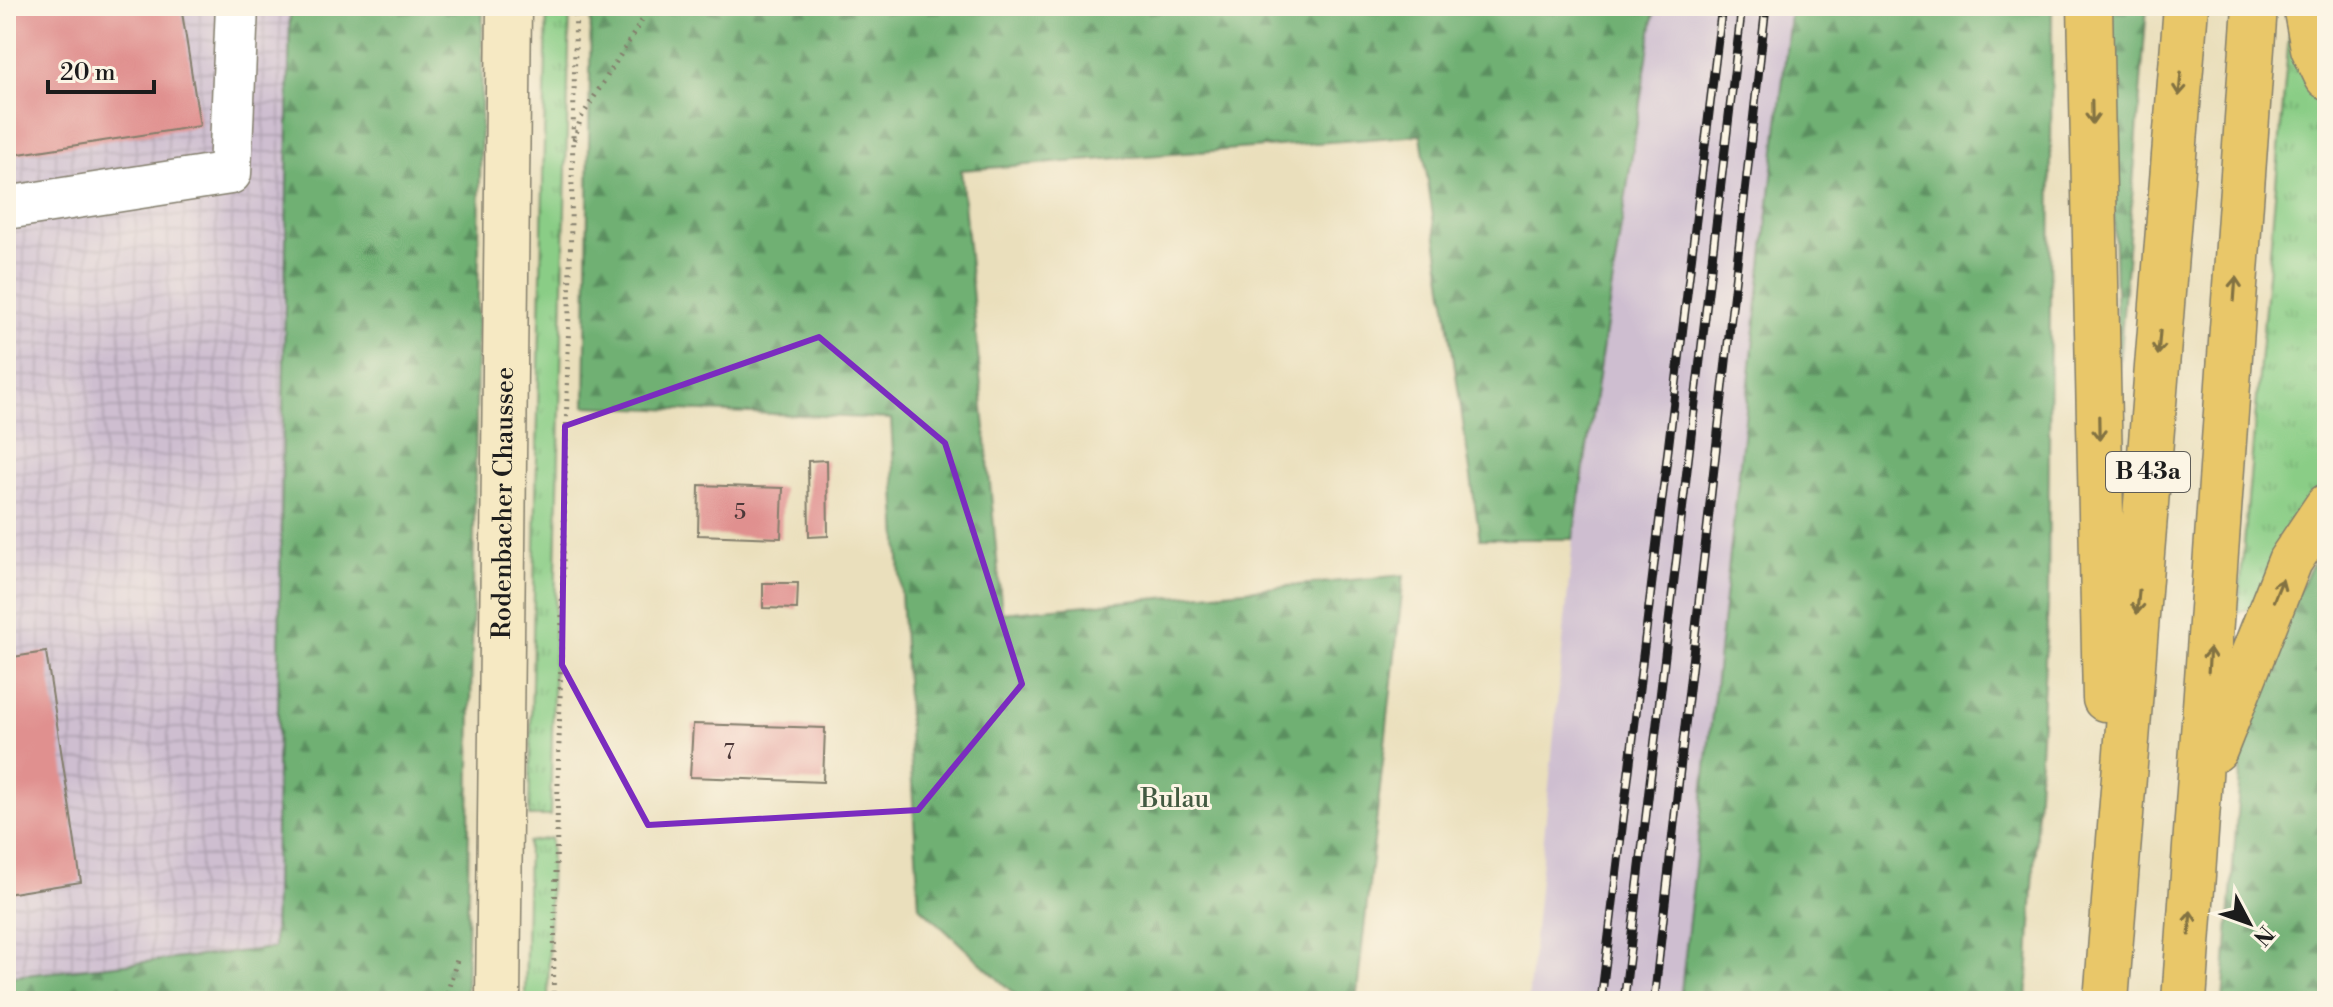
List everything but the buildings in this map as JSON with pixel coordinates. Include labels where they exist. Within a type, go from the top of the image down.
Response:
[{"type":"highway","points":[[2090,6],[2110,938]]},
{"type":"highway","name":"B 43a","points":[[2106,1001],[2186,6]]},
{"type":"highway","name":"B 43a","points":[[2184,1001],[2255,6]]},
{"type":"highway","points":[[2305,6],[2313,48],[2327,77]]},
{"type":"highway","points":[[2199,793],[2290,561],[2327,506]]},
{"type":"main road","name":"Rodenbacher Chaussee","points":[[498,1001],[509,6]]},
{"type":"street","points":[[6,208],[230,173],[237,6]]},
{"type":"path","points":[[553,1001],[576,6]]},
{"type":"path","points":[[571,147],[581,118],[651,6]]},
{"type":"highlighted area","points":[[819,337],[945,443],[1022,684],[918,810],[648,825],[562,665],[565,426]]},
{"type":"shaded area","points":[[6,6],[290,6],[274,949],[6,977]]},
{"type":"shaded area","points":[[1655,6],[1791,6],[1680,1001],[1528,1001],[1573,539]]},
{"type":"green space","points":[[290,6],[483,6],[466,1001],[6,1001],[6,977],[274,948]]},
{"type":"green space","points":[[547,6],[570,6],[550,816],[529,816]]},
{"type":"green space","name":"Bulau","points":[[591,6],[1655,6],[1573,539],[1480,539],[1421,135],[961,170],[1002,613],[1404,575],[1356,1001],[1022,1001],[919,906],[891,419],[585,406]]},
{"type":"green space","points":[[1791,6],[2052,6],[2048,605],[2027,1001],[1680,1001]]},
{"type":"green space","points":[[2109,6],[2147,6],[2118,378]]},
{"type":"green space","points":[[2289,36],[2327,109],[2327,479],[2282,543],[2255,606],[2238,613]]},
{"type":"green space","points":[[2327,535],[2327,1001],[2223,1001],[2242,747],[2257,674]]},
{"type":"green space","points":[[551,838],[548,1001],[525,1001],[528,842]]},
{"type":"railway","points":[[1601,1001],[1722,6]]},
{"type":"railway","points":[[1624,1001],[1742,6]]},
{"type":"railway","points":[[1654,1001],[1766,6]]}]
